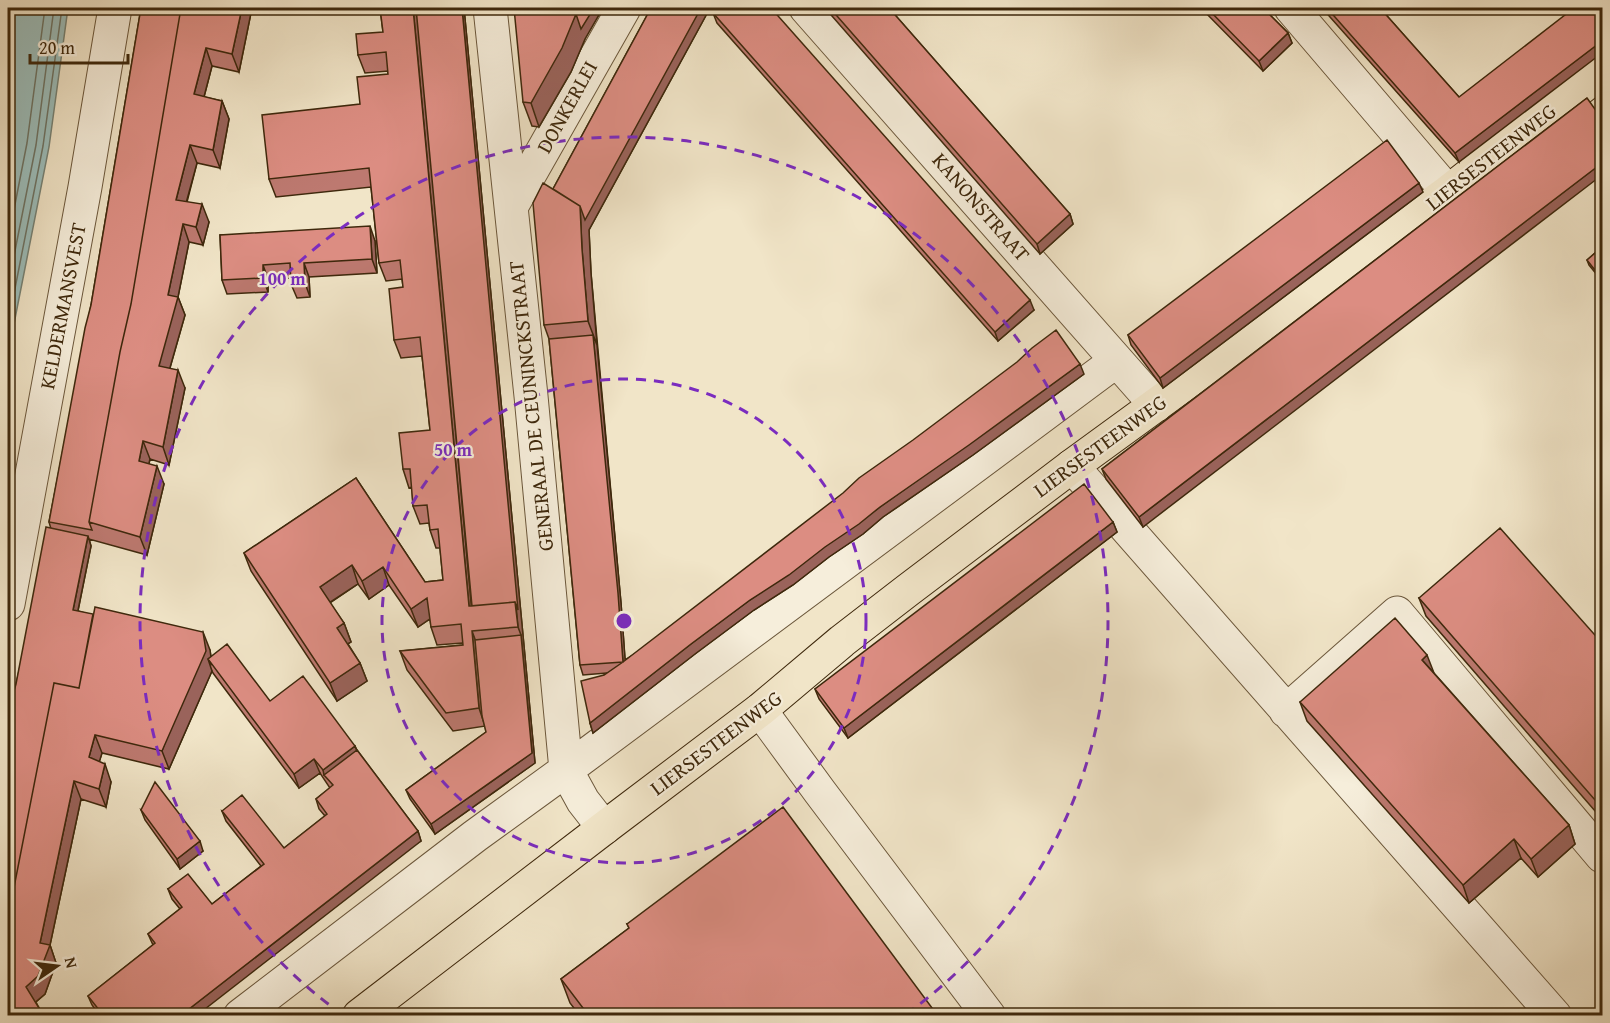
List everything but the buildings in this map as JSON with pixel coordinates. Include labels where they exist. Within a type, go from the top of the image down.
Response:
[{"type":"main road","name":"LIERSESTEENWEG","points":[[359,1016],[760,710],[870,619],[1072,466],[1448,192],[1602,71]]},
{"type":"street","name":"KELDERMANSVEST","points":[[8,604],[116,8]]},
{"type":"street","name":"GENERAAL DE CEUNINCKSTRAAT","points":[[490,8],[531,396],[567,771],[583,801],[604,828]]},
{"type":"street","name":"DONKERLEI","points":[[511,207],[624,8]]},
{"type":"street","name":"KANONSTRAAT","points":[[806,8],[1156,405]]},
{"type":"street","points":[[1291,8],[1448,192]]},
{"type":"street","points":[[240,1016],[466,843],[567,771],[1116,361]]},
{"type":"street","points":[[1072,466],[1555,1016]]},
{"type":"street","points":[[1286,711],[1397,613],[1602,856]]},
{"type":"street","points":[[760,710],[989,1016]]},
{"type":"water","points":[[8,8],[68,8],[49,147],[8,354]]}]
